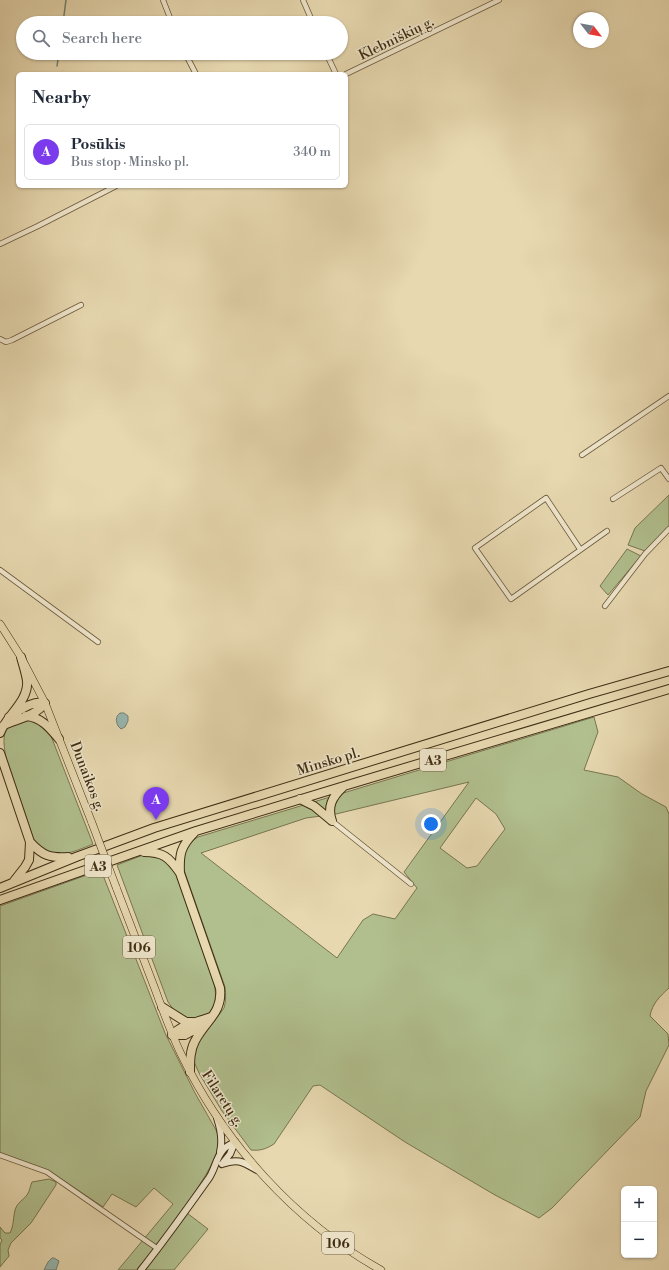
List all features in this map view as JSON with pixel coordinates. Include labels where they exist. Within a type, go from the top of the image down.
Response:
[{"type":"highway","points":[[0,733],[27,688],[27,680],[21,657]]},
{"type":"highway","name":"Minsko pl.","points":[[0,888],[148,830],[589,694],[669,671]]},
{"type":"highway","name":"Minsko pl.","points":[[0,900],[196,831],[669,689]]},
{"type":"highway","points":[[9,717],[32,704],[38,702],[44,703]]},
{"type":"highway","points":[[4,725],[38,710],[44,703]]},
{"type":"highway","points":[[25,716],[39,719],[49,727],[59,739]]},
{"type":"highway","points":[[0,753],[30,842],[29,860],[25,867],[10,884]]},
{"type":"highway","points":[[332,821],[329,810],[330,805],[336,794],[344,786]]},
{"type":"highway","points":[[300,799],[314,806],[332,821]]},
{"type":"highway","points":[[180,873],[180,857],[184,844],[196,831]]},
{"type":"highway","points":[[30,842],[40,852],[50,857],[76,857]]},
{"type":"highway","points":[[139,851],[158,852],[164,855],[172,861],[180,873],[220,988],[221,995],[219,1006],[193,1045],[190,1061],[190,1072]]},
{"type":"highway","points":[[162,1007],[186,1022],[195,1022]]},
{"type":"highway","points":[[172,1035],[176,1030],[213,1016]]},
{"type":"highway","points":[[172,1035],[185,1035],[206,1024]]},
{"type":"main road","name":"106","points":[[0,624],[21,657],[44,703],[59,739]]},
{"type":"main road","name":"Dunaikos g.","points":[[59,739],[116,887]]},
{"type":"main road","name":"Filaretų g.","points":[[116,887],[172,1035],[190,1072],[216,1115],[235,1142],[263,1174],[318,1228],[345,1249],[381,1270]]},
{"type":"main road","points":[[212,1173],[219,1156],[222,1138],[216,1115]]},
{"type":"main road","points":[[219,1156],[226,1147],[235,1142]]},
{"type":"main road","points":[[141,1270],[158,1249],[212,1173],[230,1154],[235,1142]]},
{"type":"main road","points":[[222,1164],[233,1160],[242,1162],[263,1174]]},
{"type":"street","points":[[163,0],[169,16]]},
{"type":"street","points":[[303,0],[310,16]]},
{"type":"street","name":"Klebniškių g.","points":[[348,73],[499,0]]},
{"type":"street","points":[[189,60],[195,72]]},
{"type":"street","points":[[329,60],[335,72]]},
{"type":"street","points":[[0,244],[112,188]]},
{"type":"street","points":[[0,339],[6,342],[12,340],[81,305]]},
{"type":"street","points":[[582,455],[669,396]]},
{"type":"street","points":[[613,500],[661,468],[669,479]]},
{"type":"street","points":[[580,549],[546,498],[475,548],[511,598],[607,531]]},
{"type":"street","points":[[605,606],[645,554],[669,529]]},
{"type":"street","points":[[0,570],[98,642]]},
{"type":"street","points":[[332,821],[411,884]]},
{"type":"street","points":[[0,1156],[58,1178],[158,1249]]},
{"type":"green space","points":[[669,495],[669,526],[645,551],[628,545],[635,528]]},
{"type":"green space","points":[[627,549],[641,556],[608,595],[600,586]]},
{"type":"green space","points":[[594,717],[598,732],[584,770],[618,777],[642,794],[666,807],[669,814],[669,988],[657,1000],[650,1016],[668,1034],[669,1045],[646,1091],[640,1117],[552,1208],[539,1218],[495,1195],[405,1142],[320,1085],[313,1086],[274,1144],[263,1149],[251,1150],[222,1111],[200,1075],[194,1062],[196,1046],[224,1008],[226,998],[225,987],[183,867],[183,858],[188,846],[198,837]],"holes":[[[469,782],[404,872],[417,888],[395,919],[373,914],[363,920],[337,958],[201,853],[306,818],[336,814]],[[476,798],[496,814],[505,829],[477,866],[467,868],[440,848]]]},
{"type":"green space","points":[[26,719],[36,720],[51,736],[93,844],[65,854],[54,854],[45,851],[34,840],[6,757],[4,744],[4,735],[8,727],[13,723]]},
{"type":"green space","points":[[143,855],[162,857],[175,870],[213,978],[215,1002],[208,1015],[191,1020],[176,1013],[168,1002],[117,865]]},
{"type":"green space","points":[[101,870],[165,1033],[219,1138],[216,1155],[211,1165],[183,1210],[208,1229],[174,1270],[118,1270],[173,1204],[154,1188],[136,1207],[112,1194],[103,1207],[51,1172],[0,1154],[0,906]]},
{"type":"green space","points":[[49,1179],[56,1182],[56,1185],[31,1223],[11,1243],[8,1250],[9,1256],[0,1267],[0,1245],[2,1240],[0,1238],[0,1227],[5,1233],[10,1233],[16,1208],[28,1193],[32,1182]]},
{"type":"water","points":[[120,713],[124,713],[128,716],[128,721],[125,727],[121,729],[116,721],[117,716]]},
{"type":"water","points":[[52,1258],[59,1261],[56,1270],[44,1270],[48,1262]]},
{"type":"waterway","points":[[64,16],[66,0]]},
{"type":"waterway","points":[[57,66],[58,60]]},
{"type":"place","name":"Posūkis","points":[[156,820]]}]
